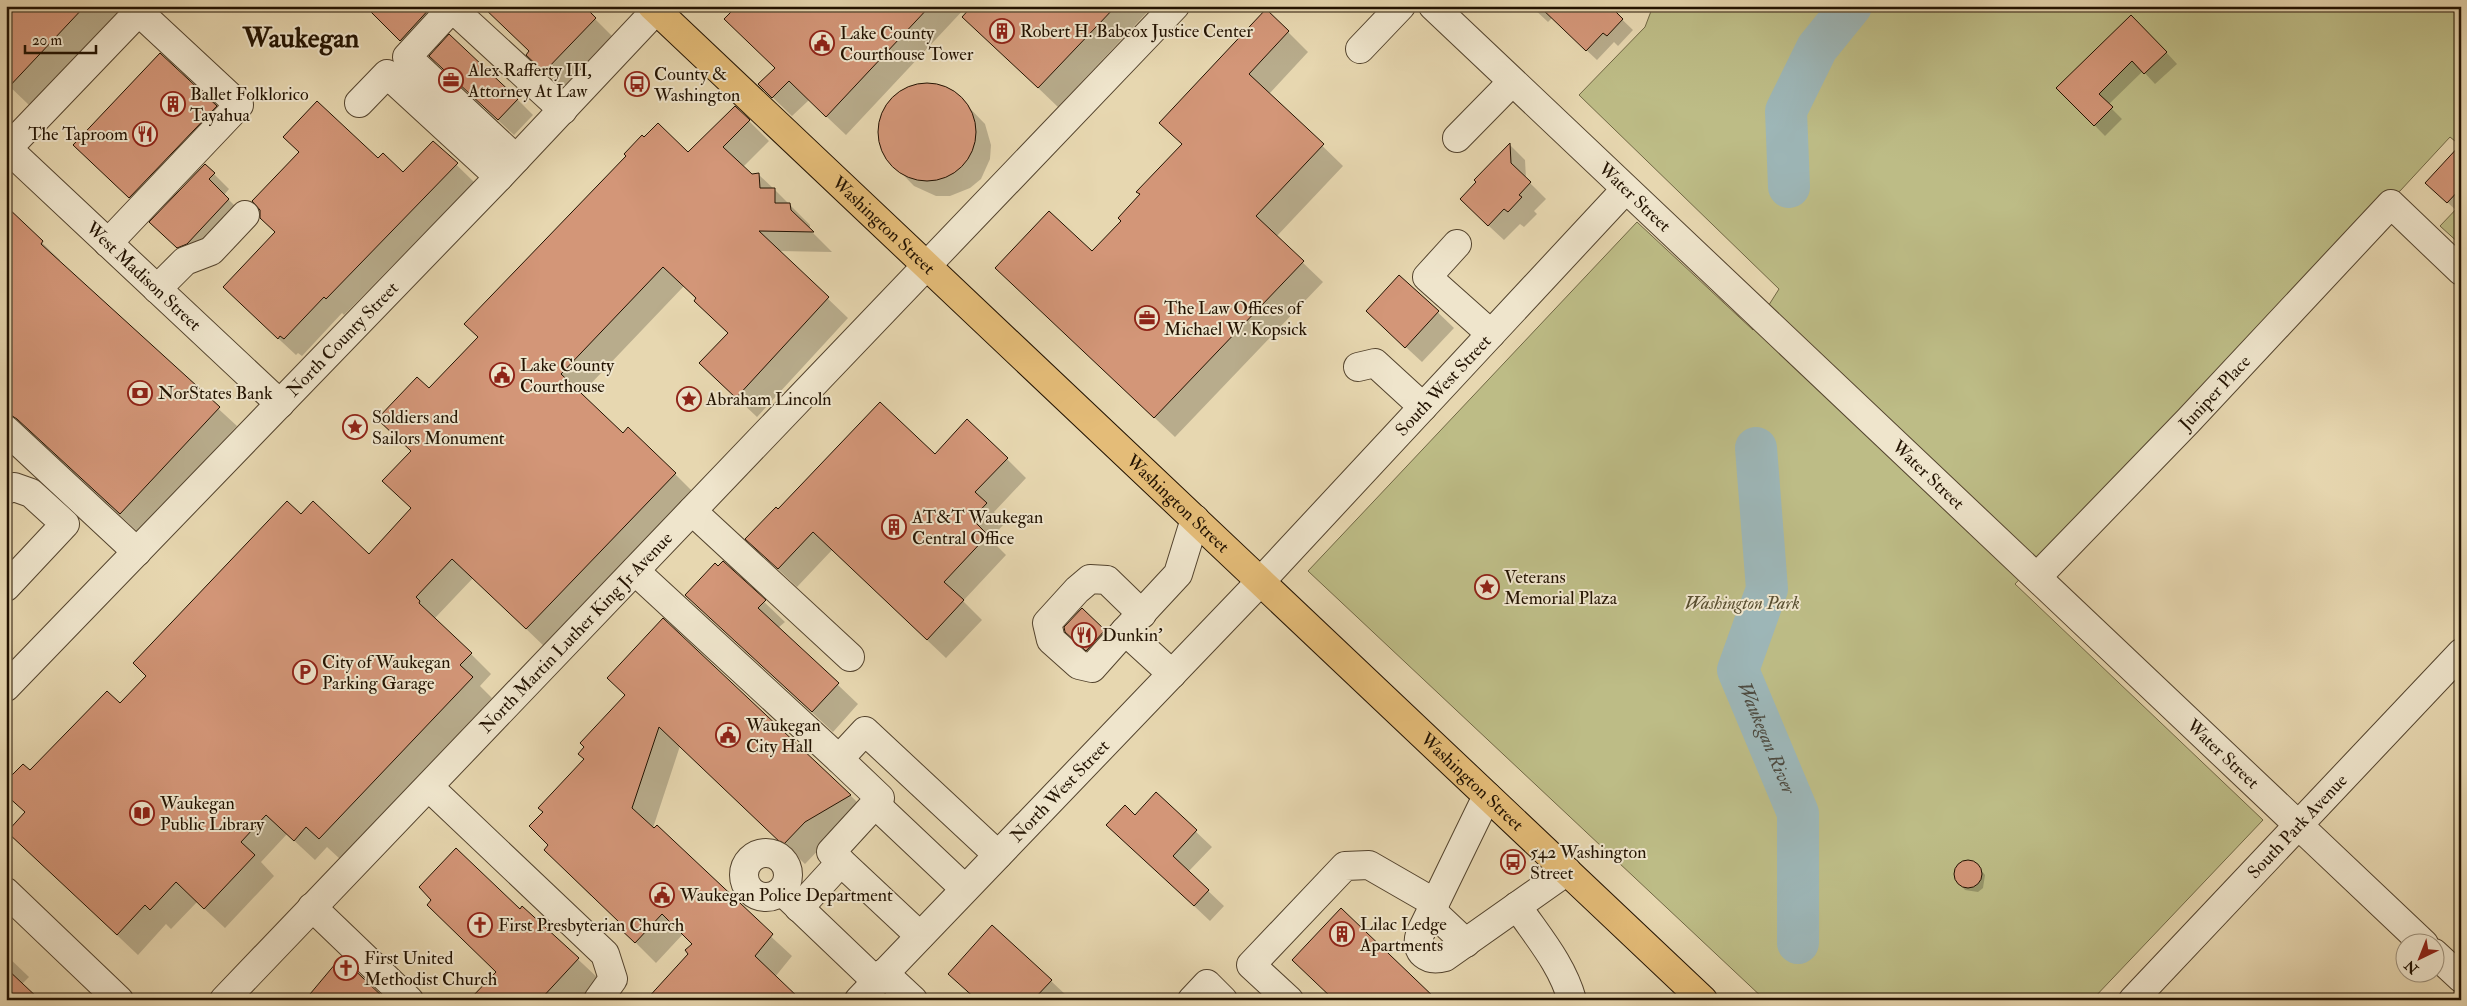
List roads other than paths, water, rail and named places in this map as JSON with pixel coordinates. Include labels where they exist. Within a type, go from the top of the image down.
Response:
[{"type":"main road","name":"Washington Street","points":[[656,8],[1703,1000]]},
{"type":"street","name":"North Martin Luther King Jr Avenue","points":[[224,1000],[1175,6]]},
{"type":"street","points":[[1360,49],[1401,6]]},
{"type":"street","name":"Water Street","points":[[1433,6],[2414,934]]},
{"type":"street","points":[[507,168],[407,57],[452,8],[563,110]]},
{"type":"street","name":"North County Street","points":[[6,687],[563,110],[656,8]]},
{"type":"street","points":[[7,150],[142,9],[239,105],[108,243]]},
{"type":"street","points":[[360,103],[387,74],[507,168]]},
{"type":"street","points":[[1457,138],[1512,82]]},
{"type":"street","name":"West Madison Street","points":[[7,150],[280,404]]},
{"type":"street","name":"South West Street","points":[[1261,581],[1626,190]]},
{"type":"street","name":"Juniper Place","points":[[2036,577],[2188,421],[2391,204],[2461,270]]},
{"type":"street","points":[[157,289],[185,260],[211,251],[245,215]]},
{"type":"street","points":[[1457,244],[1427,278],[1491,334]]},
{"type":"street","points":[[1358,367],[1375,363],[1423,407]]},
{"type":"street","points":[[6,430],[137,552]]},
{"type":"street","points":[[6,490],[14,487],[31,493],[65,524],[6,587]]},
{"type":"street","points":[[692,512],[850,657]]},
{"type":"street","points":[[1172,674],[1133,622],[1178,574],[1195,519]]},
{"type":"street","points":[[635,571],[880,798],[831,852],[920,936]]},
{"type":"street","name":"North West Street","points":[[873,985],[1261,581]]},
{"type":"street","name":"South Park Avenue","points":[[2133,1000],[2461,653]]},
{"type":"street","points":[[839,759],[865,731],[998,855]]},
{"type":"street","points":[[429,787],[605,954],[613,979],[598,1000]]},
{"type":"street","points":[[1487,796],[1418,940],[1419,948],[1424,956],[1432,960],[1440,959],[1466,943],[1567,871]]},
{"type":"street","points":[[875,804],[965,889]]},
{"type":"street","points":[[841,862],[790,900],[873,985],[913,1000]]},
{"type":"street","points":[[1288,1000],[1251,965],[1345,866],[1369,865],[1433,907],[1466,943]]},
{"type":"street","points":[[6,892],[119,1000]]},
{"type":"street","points":[[1517,906],[1556,960],[1572,1000]]},
{"type":"street","points":[[312,907],[409,1000]]},
{"type":"street","points":[[2444,962],[2461,978]]},
{"type":"street","points":[[1192,1000],[1207,984],[1223,1000]]},
{"type":"waterway","points":[[1789,187],[1786,111],[1817,48],[1851,6]]},
{"type":"waterway","name":"Waukegan River","points":[[1756,448],[1767,589],[1738,670],[1798,813],[1798,943]]},
{"type":"place","name":"Robert H. Babcox Justice Center","points":[[1002,31]]},
{"type":"place","name":"Lake County Courthouse Tower","points":[[822,43]]},
{"type":"place","name":"Alex Rafferty III, Attorney At Law","points":[[451,80]]},
{"type":"place","name":"County & Washington","points":[[637,84]]},
{"type":"place","name":"Ballet Folklorico Tayahua","points":[[173,104]]},
{"type":"place","name":"The Taproom","points":[[145,134]]},
{"type":"place","name":"The Law Offices of Michael W. Kopsick","points":[[1147,318]]},
{"type":"place","name":"Lake County Courthouse","points":[[502,375]]},
{"type":"place","name":"NorStates Bank","points":[[140,393]]},
{"type":"place","name":"Abraham Lincoln","points":[[689,399]]},
{"type":"place","name":"Soldiers and Sailors Monument","points":[[355,427]]},
{"type":"place","name":"AT&T Waukegan Central Office","points":[[894,527]]},
{"type":"place","name":"Veterans Memorial Plaza","points":[[1487,587]]},
{"type":"place","name":"Dunkin'","points":[[1084,635]]},
{"type":"place","name":"City of Waukegan Parking Garage","points":[[305,672]]},
{"type":"place","name":"Waukegan City Hall","points":[[728,735]]},
{"type":"place","name":"Waukegan Public Library","points":[[142,813]]},
{"type":"place","name":"542 Washington Street","points":[[1513,862]]},
{"type":"place","name":"Waukegan Police Department","points":[[662,895]]},
{"type":"place","name":"First Presbyterian Church","points":[[480,925]]},
{"type":"place","name":"Lilac Ledge Apartments","points":[[1342,934]]},
{"type":"place","name":"First United Methodist Church","points":[[346,968]]},
{"type":"district","name":"Waukegan","points":[[301,38]]},
{"type":"park label","name":"Washington Park","points":[[1742,603]]}]
